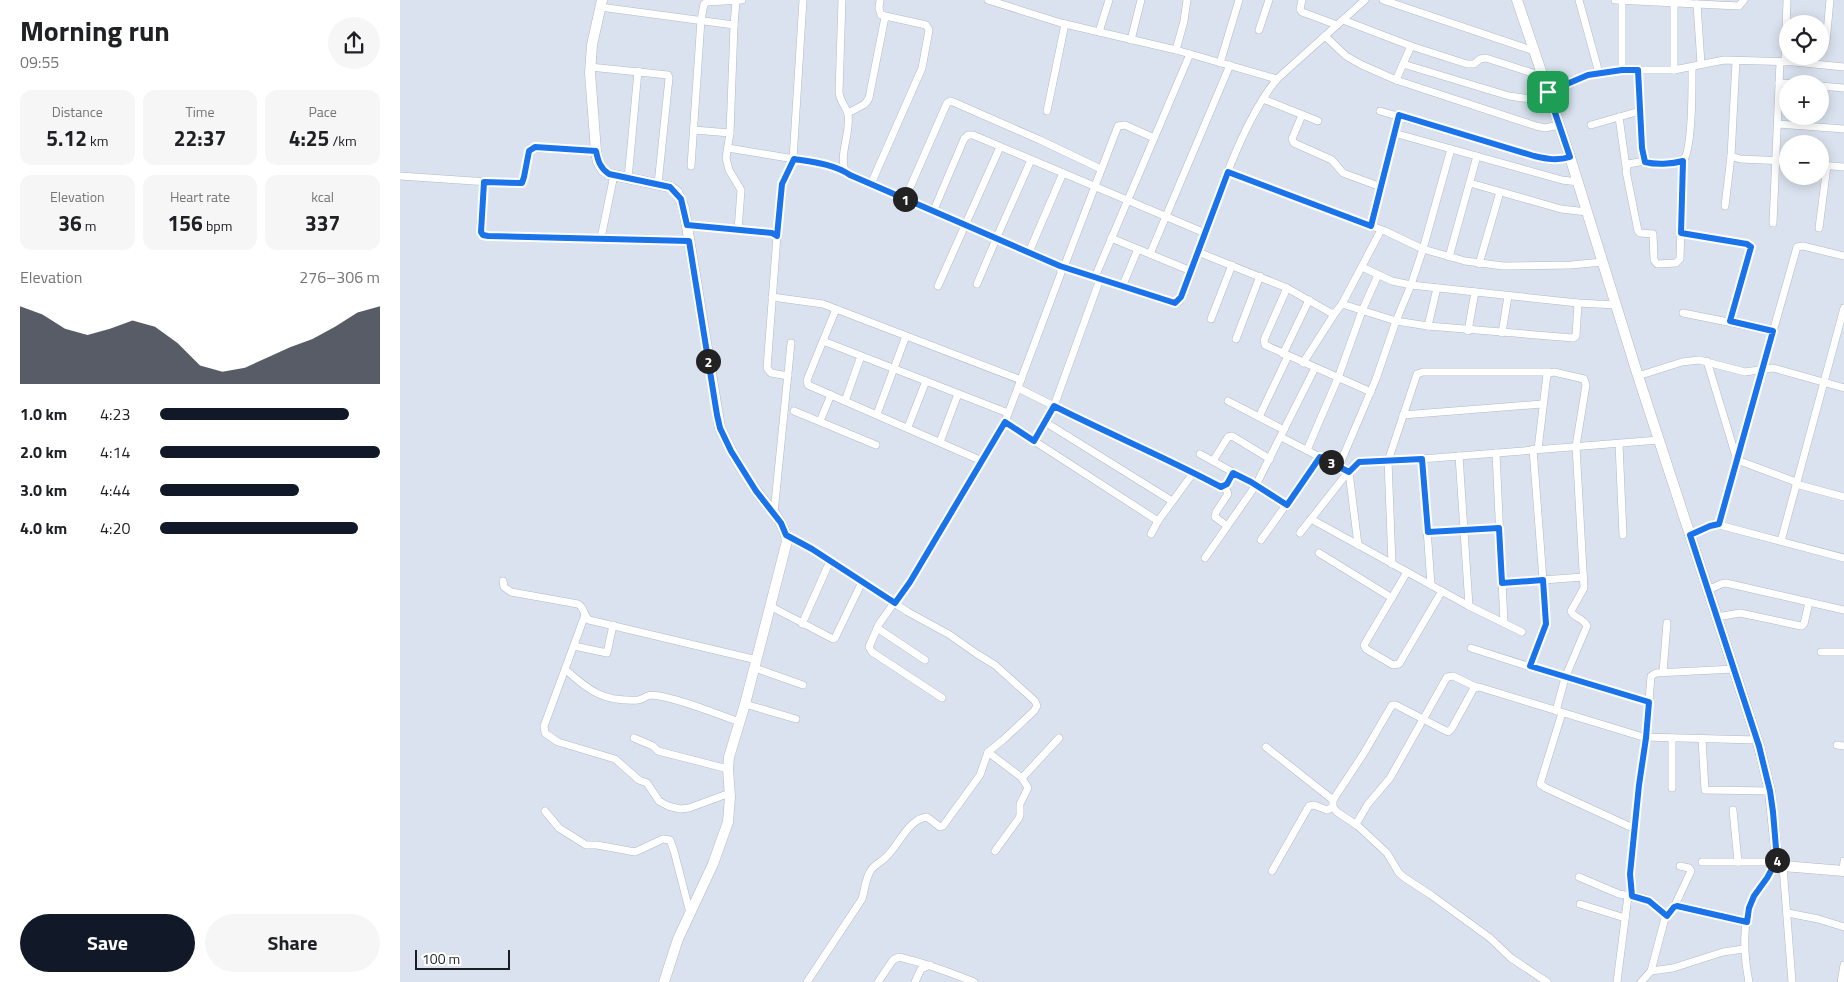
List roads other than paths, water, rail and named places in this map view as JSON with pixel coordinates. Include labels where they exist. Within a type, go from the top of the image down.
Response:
[{"type":"street","points":[[691,166],[703,6],[707,2],[739,0],[734,25],[730,133],[726,158],[729,170],[741,190],[738,230]]},
{"type":"street","points":[[788,376],[771,373],[767,368],[782,184],[794,159],[803,0]]},
{"type":"street","points":[[842,0],[839,92],[841,102],[848,113],[844,161],[845,171]]},
{"type":"street","points":[[871,184],[922,68],[929,30],[926,25],[885,17],[879,12],[880,0]]},
{"type":"street","points":[[988,0],[1065,24],[1176,50],[1277,79]]},
{"type":"street","points":[[1100,32],[1109,0]]},
{"type":"street","points":[[1131,40],[1141,0]]},
{"type":"street","points":[[1176,50],[1184,21],[1187,0]]},
{"type":"street","points":[[1220,62],[1239,0]]},
{"type":"street","points":[[1259,30],[1269,0]]},
{"type":"street","points":[[1302,0],[1300,9],[1302,12],[1337,25]]},
{"type":"street","points":[[728,148],[818,163],[845,171],[850,175],[933,212],[1062,266],[1175,303],[1181,297],[1228,172],[1263,99],[1277,79],[1365,0]]},
{"type":"street","points":[[1383,0],[1534,50]]},
{"type":"street","points":[[1517,0],[1570,157],[1638,376],[1757,740],[1770,791],[1788,913],[1792,982]]},
{"type":"street","points":[[1579,0],[1599,73]]},
{"type":"street","points":[[1614,0],[1622,2],[1738,6],[1744,0]]},
{"type":"street","points":[[1786,15],[1787,0]]},
{"type":"street","points":[[1829,15],[1830,0]]},
{"type":"street","points":[[1622,2],[1622,70]]},
{"type":"street","points":[[664,982],[678,939],[713,864],[724,835],[730,808],[728,769],[732,746],[787,546],[786,535],[781,523],[749,480],[731,451],[720,428],[684,208],[677,192],[670,187],[614,175],[603,170],[598,162],[596,151],[590,67],[592,45],[601,4],[734,25]]},
{"type":"street","points":[[1674,4],[1674,70]]},
{"type":"street","points":[[1697,4],[1701,64]]},
{"type":"street","points":[[848,113],[865,104],[869,98],[885,17]]},
{"type":"street","points":[[1343,20],[1411,46],[1470,64],[1486,58],[1542,76]]},
{"type":"street","points":[[1047,111],[1065,24]]},
{"type":"street","points":[[1325,36],[1346,56],[1396,80],[1536,126],[1545,128],[1559,125]]},
{"type":"street","points":[[1396,80],[1411,46]]},
{"type":"street","points":[[1034,441],[1054,406],[1111,238],[1190,54]]},
{"type":"street","points":[[1725,206],[1736,61]]},
{"type":"street","points":[[1403,64],[1508,96],[1538,100],[1549,96],[1577,79],[1599,73],[1622,70],[1674,70],[1712,62],[1779,62]]},
{"type":"street","points":[[1150,254],[1230,65]]},
{"type":"street","points":[[1819,65],[1844,67]]},
{"type":"street","points":[[590,67],[668,75],[658,184]]},
{"type":"street","points":[[1619,117],[1638,231],[1640,233],[1653,234],[1655,263],[1676,263],[1679,261],[1681,233],[1683,161],[1687,153],[1691,116],[1692,67]]},
{"type":"street","points":[[1638,70],[1642,148],[1645,162]]},
{"type":"street","points":[[628,178],[638,71]]},
{"type":"street","points":[[1773,223],[1779,82]]},
{"type":"street","points":[[1829,87],[1844,88]]},
{"type":"street","points":[[1263,99],[1318,121]]},
{"type":"street","points":[[904,199],[947,103],[951,101],[1101,169]]},
{"type":"street","points":[[1591,125],[1640,110]]},
{"type":"street","points":[[1380,111],[1548,160],[1570,157]]},
{"type":"street","points":[[1302,115],[1292,139],[1294,143],[1332,160],[1343,173],[1381,187]]},
{"type":"street","points":[[1371,226],[1399,115]]},
{"type":"street","points":[[942,698],[872,652],[870,647],[877,628],[910,582],[1005,422],[1062,266],[1119,124],[1154,138]]},
{"type":"street","points":[[1778,124],[1844,129]]},
{"type":"street","points":[[694,130],[730,133]]},
{"type":"street","points":[[1394,133],[1562,180],[1578,182]]},
{"type":"street","points":[[933,212],[966,136],[973,135],[1205,233]]},
{"type":"street","points":[[938,286],[1000,147]]},
{"type":"street","points":[[400,176],[522,183],[528,154],[532,148],[596,151]]},
{"type":"street","points":[[1339,466],[1371,392],[1411,285],[1423,249],[1450,149]]},
{"type":"street","points":[[1449,257],[1477,156]]},
{"type":"street","points":[[1730,156],[1740,159],[1777,160]]},
{"type":"street","points":[[977,284],[1032,160]]},
{"type":"street","points":[[1626,167],[1632,163],[1683,161]]},
{"type":"street","points":[[1829,167],[1844,168]]},
{"type":"street","points":[[1228,172],[1371,226],[1423,249],[1449,257],[1479,264],[1542,266],[1603,262]]},
{"type":"street","points":[[1029,252],[1063,173]]},
{"type":"street","points":[[601,238],[614,175]]},
{"type":"street","points":[[484,182],[480,228],[483,235],[689,241]]},
{"type":"street","points":[[1470,183],[1560,209],[1587,212]]},
{"type":"street","points":[[1819,228],[1822,185]]},
{"type":"street","points":[[1479,264],[1500,192]]},
{"type":"street","points":[[687,225],[772,233],[777,236]]},
{"type":"street","points":[[1304,363],[1342,304],[1381,230]]},
{"type":"street","points":[[1681,233],[1747,244],[1751,247],[1730,321]]},
{"type":"street","points":[[1111,238],[1191,271]]},
{"type":"street","points":[[1719,524],[1797,247],[1803,246],[1844,256]]},
{"type":"street","points":[[1122,286],[1138,249]]},
{"type":"street","points":[[1198,252],[1287,288],[1331,313],[1335,313]]},
{"type":"street","points":[[1211,319],[1232,265]]},
{"type":"street","points":[[1362,267],[1378,275],[1411,285],[1578,303],[1616,305]]},
{"type":"street","points":[[1307,450],[1338,378],[1362,311],[1378,275]]},
{"type":"street","points":[[1236,339],[1260,276]]},
{"type":"street","points":[[1287,288],[1264,342],[1267,347],[1371,392]]},
{"type":"street","points":[[1428,326],[1437,288]]},
{"type":"street","points":[[1468,331],[1475,292]]},
{"type":"street","points":[[772,296],[812,301],[836,309],[1021,380]]},
{"type":"street","points":[[1502,334],[1508,296]]},
{"type":"street","points":[[1259,417],[1309,300]]},
{"type":"street","points":[[1342,304],[1396,321],[1428,326],[1502,334],[1573,338],[1576,336],[1578,303]]},
{"type":"street","points":[[1781,541],[1824,383],[1841,332],[1844,308]]},
{"type":"street","points":[[836,309],[807,382],[809,386],[908,427],[982,461]]},
{"type":"street","points":[[1683,313],[1773,331]]},
{"type":"street","points":[[877,414],[906,336]]},
{"type":"street","points":[[823,341],[1008,413]]},
{"type":"street","points":[[774,513],[791,343]]},
{"type":"street","points":[[845,401],[862,356]]},
{"type":"street","points":[[1638,376],[1682,362],[1699,360],[1745,372],[1773,368],[1844,388]]},
{"type":"street","points":[[1707,361],[1737,460]]},
{"type":"street","points":[[1205,558],[1256,485],[1315,368]]},
{"type":"street","points":[[1392,564],[1388,461],[1415,377],[1420,372],[1550,372],[1580,378],[1586,382],[1576,446],[1583,592],[1570,611],[1584,621],[1587,626],[1565,678],[1559,712],[1540,784],[1635,829]]},
{"type":"street","points":[[1530,666],[1546,624],[1536,449],[1545,377],[1550,372]]},
{"type":"street","points":[[908,427],[926,381]]},
{"type":"street","points":[[1018,388],[1223,487],[1228,492],[1215,517],[1227,526]]},
{"type":"street","points":[[940,442],[958,394]]},
{"type":"street","points":[[820,421],[831,395]]},
{"type":"street","points":[[1228,401],[1259,417],[1307,450],[1349,472]]},
{"type":"street","points":[[1403,415],[1542,404]]},
{"type":"street","points":[[794,411],[876,445]]},
{"type":"street","points":[[1005,422],[1158,521]]},
{"type":"street","points":[[1045,422],[1172,502]]},
{"type":"street","points":[[1213,462],[1228,437],[1232,436],[1270,459]]},
{"type":"street","points":[[1300,533],[1359,462],[1422,459],[1659,440]]},
{"type":"street","points":[[1619,444],[1623,535]]},
{"type":"street","points":[[1496,452],[1504,623]]},
{"type":"street","points":[[1200,454],[1256,485],[1287,505]]},
{"type":"street","points":[[1459,456],[1469,606]]},
{"type":"street","points":[[1261,540],[1320,457]]},
{"type":"street","points":[[1422,459],[1431,585]]},
{"type":"street","points":[[1737,460],[1796,483],[1844,497]]},
{"type":"street","points":[[1150,534],[1194,472]]},
{"type":"street","points":[[1349,472],[1358,545]]},
{"type":"street","points":[[1223,487],[1227,484],[1233,473]]},
{"type":"street","points":[[1310,519],[1469,606],[1522,632]]},
{"type":"street","points":[[1690,535],[1719,524],[1844,558]]},
{"type":"street","points":[[1428,532],[1499,528]]},
{"type":"street","points":[[786,535],[950,635],[995,665],[1035,701],[1037,706],[1034,711],[988,752],[980,775],[943,826],[940,826],[927,816],[920,818],[910,826],[886,858],[872,869],[864,886],[862,899],[807,982]]},
{"type":"street","points":[[1320,553],[1392,598]]},
{"type":"street","points":[[802,624],[830,561]]},
{"type":"street","points":[[1407,572],[1364,645],[1366,649],[1394,666],[1399,664],[1442,591]]},
{"type":"street","points":[[1502,583],[1583,577]]},
{"type":"street","points":[[503,581],[504,587],[511,592],[578,604],[583,608],[589,620],[756,664],[803,684]]},
{"type":"street","points":[[770,606],[830,639],[834,639],[862,582]]},
{"type":"street","points":[[1708,590],[1721,584],[1726,584],[1844,610]]},
{"type":"street","points":[[1717,617],[1740,613],[1801,626],[1804,624],[1809,602]]},
{"type":"street","points":[[585,615],[544,726],[544,731],[548,736],[564,744],[615,759],[639,780],[647,783],[659,801],[668,806],[680,809],[689,808],[730,792]]},
{"type":"street","points":[[1663,672],[1667,623]]},
{"type":"street","points":[[574,646],[607,653],[613,626]]},
{"type":"street","points":[[877,628],[925,660]]},
{"type":"street","points":[[1471,648],[1649,702]]},
{"type":"street","points":[[1822,652],[1844,652]]},
{"type":"street","points":[[1617,982],[1625,918],[1630,896],[1630,874],[1652,676],[1663,672],[1734,669]]},
{"type":"street","points":[[566,670],[583,685],[599,695],[639,700],[649,695],[668,698],[740,722]]},
{"type":"street","points":[[1356,824],[1368,804],[1390,778],[1447,678],[1453,676],[1476,687],[1646,738],[1757,740]]},
{"type":"street","points":[[1272,871],[1309,806],[1314,805],[1327,810],[1333,804],[1392,705],[1396,705],[1446,732],[1450,731],[1476,687]]},
{"type":"street","points":[[745,704],[796,719]]},
{"type":"street","points":[[634,738],[653,746],[658,751],[728,769]]},
{"type":"street","points":[[1022,778],[1059,738]]},
{"type":"street","points":[[1672,738],[1672,788]]},
{"type":"street","points":[[1702,738],[1705,790],[1770,791]]},
{"type":"street","points":[[1266,747],[1356,824],[1389,856],[1399,873],[1431,894],[1496,943],[1511,958],[1548,982]]},
{"type":"street","points":[[988,752],[1022,778],[1028,788],[1020,806],[1020,815],[995,851]]},
{"type":"street","points":[[1733,810],[1738,862]]},
{"type":"street","points":[[545,811],[559,828],[586,845],[597,845],[635,852],[663,839],[670,840],[690,913]]},
{"type":"street","points":[[1702,862],[1779,862],[1844,868]]},
{"type":"street","points":[[1749,982],[1744,949],[1749,908],[1754,896],[1779,862]]},
{"type":"street","points":[[1642,982],[1650,971],[1667,916],[1674,907],[1690,871],[1689,868],[1680,866]]},
{"type":"street","points":[[1579,877],[1619,894],[1649,901],[1667,916]]},
{"type":"street","points":[[1580,904],[1625,918]]},
{"type":"street","points":[[1674,907],[1747,922]]},
{"type":"street","points":[[1788,913],[1844,927]]},
{"type":"street","points":[[1650,971],[1673,968],[1723,952],[1744,949]]},
{"type":"street","points":[[878,982],[897,957],[931,965],[974,982]]},
{"type":"street","points":[[915,982],[921,969],[931,965]]},
{"type":"street","points":[[1841,982],[1844,965]]}]
